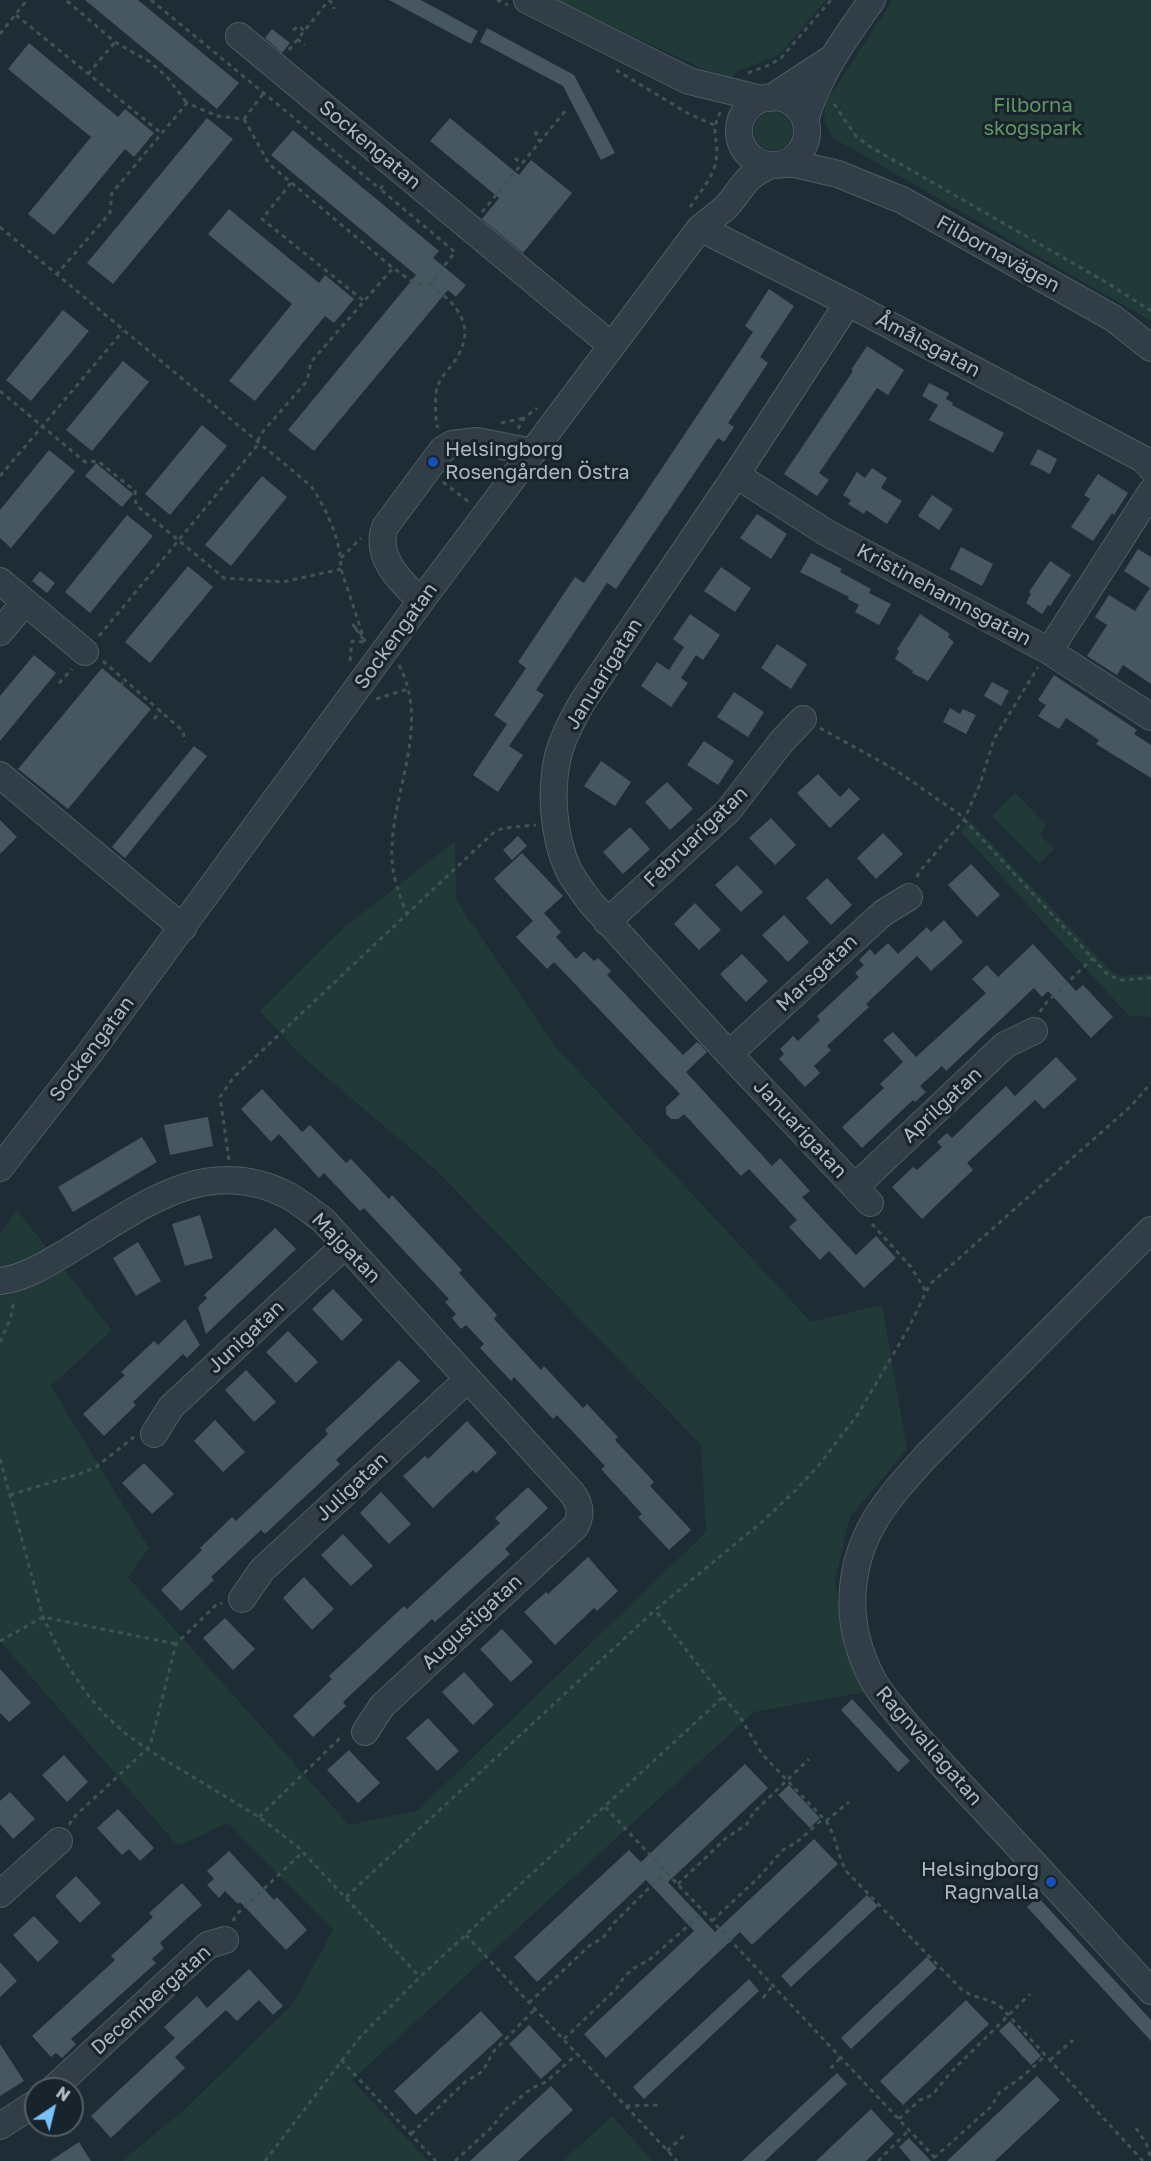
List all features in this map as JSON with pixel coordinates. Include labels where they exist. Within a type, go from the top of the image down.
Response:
[{"type":"street","name":"Filbornavägen","points":[[527,0],[688,81],[722,108],[748,155],[763,164],[795,164],[838,174],[902,200],[1113,318],[1151,348]]},
{"type":"street","points":[[740,137],[740,123],[745,112],[752,105],[809,84],[831,58],[872,0]]},
{"type":"street","name":"Sockengatan","points":[[239,36],[612,346]]},
{"type":"street","name":"Filbornavägen","points":[[688,81],[766,99],[780,98],[795,106],[806,124],[817,152],[838,174]]},
{"type":"street","points":[[776,165],[797,155],[803,147],[809,84]]},
{"type":"street","name":"Sockengatan","points":[[0,1168],[183,928],[422,601],[700,228],[714,198],[731,172],[740,137]]},
{"type":"street","name":"Sockengatan","points":[[700,228],[726,206],[746,180],[757,171],[776,165]]},
{"type":"street","name":"Åmålsgatan","points":[[700,228],[848,303],[1143,459],[1151,468]]},
{"type":"street","name":"Januarigatan","points":[[848,303],[573,718],[558,755],[555,773],[556,824],[562,854],[568,868],[591,903],[729,1054],[863,1195]]},
{"type":"street","points":[[422,601],[407,588],[390,566],[384,553],[382,539],[385,527],[433,462],[447,447],[467,441],[533,452]]},
{"type":"street","name":"Kristinehamnsgatan","points":[[736,475],[827,534],[1049,651],[1151,717]]},
{"type":"street","points":[[1049,651],[1151,492]]},
{"type":"street","points":[[0,581],[88,649]]},
{"type":"street","points":[[0,632],[25,602]]},
{"type":"street","name":"Februarigatan","points":[[607,922],[728,811],[803,719]]},
{"type":"street","points":[[0,775],[183,928]]},
{"type":"street","name":"Marsgatan","points":[[729,1054],[883,913],[909,897]]},
{"type":"street","name":"Aprilgatan","points":[[863,1195],[1005,1046],[1034,1031]]},
{"type":"street","name":"Majgatan","points":[[6,1281],[42,1267],[155,1199],[191,1184],[218,1179],[233,1180],[254,1183],[289,1196],[322,1220],[468,1379],[572,1493],[577,1500],[580,1514]]},
{"type":"street","name":"Ragnvallagatan","points":[[1151,1230],[937,1445],[896,1491],[876,1517],[862,1544],[853,1590],[854,1623],[860,1648],[881,1693],[940,1762],[1151,1991]]},
{"type":"street","name":"Junigatan","points":[[154,1434],[171,1407],[345,1245]]},
{"type":"street","name":"Juligatan","points":[[242,1599],[262,1570],[468,1379]]},
{"type":"street","name":"Augustigatan","points":[[365,1732],[382,1706],[574,1527],[580,1514]]},
{"type":"street","points":[[0,1894],[59,1841]]},
{"type":"street","name":"Decembergatan","points":[[66,2077],[208,1945],[225,1940]]},
{"type":"street","points":[[0,2126],[24,2111]]},
{"type":"path","points":[[0,34],[27,0]]},
{"type":"path","points":[[151,0],[455,252],[430,284]]},
{"type":"path","points":[[275,66],[329,0],[334,5],[334,9]]},
{"type":"path","points":[[67,1],[115,42],[150,62],[167,77],[187,103],[217,116],[244,119]]},
{"type":"path","points":[[16,15],[161,133]]},
{"type":"path","points":[[293,30],[299,26],[304,31]]},
{"type":"path","points":[[297,39],[305,45]]},
{"type":"path","points":[[88,74],[115,42]]},
{"type":"path","points":[[775,62],[834,104],[856,136],[869,146],[1094,275],[1151,311]]},
{"type":"path","points":[[244,119],[264,94]]},
{"type":"path","points":[[56,275],[110,213],[112,193],[187,103]]},
{"type":"path","points":[[469,227],[566,110]]},
{"type":"path","points":[[244,119],[269,164],[393,268],[416,284],[430,284],[453,303],[463,317],[465,336],[460,354],[437,386],[436,423],[439,432]]},
{"type":"path","points":[[536,131],[540,141]]},
{"type":"path","points":[[515,159],[521,164]]},
{"type":"path","points":[[380,189],[398,168]]},
{"type":"path","points":[[291,183],[262,219],[364,301]]},
{"type":"path","points":[[486,198],[490,202]]},
{"type":"path","points":[[0,227],[311,486],[327,508],[341,558],[341,569],[365,643]]},
{"type":"path","points":[[59,683],[256,447],[260,435],[307,381],[310,362],[393,268]]},
{"type":"path","points":[[0,476],[123,331]]},
{"type":"path","points":[[0,392],[85,462],[98,461],[135,491],[136,505],[224,578],[283,582],[341,569]]},
{"type":"path","points":[[437,477],[470,503]]},
{"type":"path","points":[[88,649],[97,652],[101,660],[183,731],[184,742]]},
{"type":"path","points":[[909,897],[919,872],[964,820],[980,783],[996,733],[1049,651]]},
{"type":"path","points":[[120,686],[125,680]]},
{"type":"path","points":[[407,914],[395,881],[392,860],[393,833],[413,728],[408,689]]},
{"type":"path","points":[[154,719],[160,711]]},
{"type":"path","points":[[803,719],[894,769],[952,808],[1108,975],[1117,979],[1151,978]]},
{"type":"path","points":[[233,1180],[220,1109],[220,1097],[224,1089],[493,833],[502,828],[556,824]]},
{"type":"path","points":[[1034,1031],[1044,1005],[1093,958]]},
{"type":"path","points":[[346,1897],[656,1610],[763,1521],[819,1465],[872,1392],[915,1314],[925,1290],[1130,1107],[1151,1083]]},
{"type":"path","points":[[863,1195],[870,1223],[911,1267],[925,1290]]},
{"type":"path","points":[[0,1342],[11,1317],[14,1303],[6,1281]]},
{"type":"path","points":[[10,1495],[86,1472],[96,1467],[134,1437],[154,1434]]},
{"type":"path","points":[[0,1459],[43,1617],[63,1658],[86,1693],[106,1716],[147,1749],[259,1817],[303,1852],[420,1977]]},
{"type":"path","points":[[59,1841],[73,1818],[147,1749],[151,1742],[176,1644],[217,1604],[242,1599]]},
{"type":"path","points":[[656,1610],[739,1715],[762,1754],[831,1828],[841,1863],[847,1872],[962,1990],[999,2005],[1143,2161]]},
{"type":"path","points":[[0,1641],[43,1617],[176,1644]]},
{"type":"path","points":[[265,2161],[360,2037],[420,1977],[723,1697]]},
{"type":"path","points":[[259,1817],[339,1737],[365,1732]]},
{"type":"path","points":[[678,1884],[725,1839],[747,1824],[753,1813],[809,1759]]},
{"type":"path","points":[[712,1921],[758,1878],[783,1850],[849,1802]]},
{"type":"path","points":[[604,1806],[936,2159],[990,2107],[999,2093],[1046,2056]]},
{"type":"path","points":[[225,1940],[236,1915],[303,1852]]},
{"type":"path","points":[[530,2003],[589,1946],[603,1938],[614,1923],[666,1872]]},
{"type":"path","points":[[564,2040],[616,1989],[625,1976],[649,1960],[704,1912]]},
{"type":"path","points":[[466,1935],[677,2161]]},
{"type":"path","points":[[763,1998],[773,1985]]},
{"type":"path","points":[[899,2119],[920,2100],[932,2095],[952,2071],[1030,1995]]},
{"type":"path","points":[[411,2134],[465,2082],[483,2072],[493,2052],[535,2009]]},
{"type":"path","points":[[1050,2060],[1073,2040]]},
{"type":"path","points":[[455,2161],[492,2127],[506,2109],[532,2088],[546,2082],[577,2054]]},
{"type":"path","points":[[830,2067],[841,2057]]},
{"type":"path","points":[[341,2060],[436,2161]]},
{"type":"path","points":[[626,2106],[660,2105]]},
{"type":"path","points":[[1136,2128],[1146,2143],[1151,2159]]},
{"type":"path","points":[[878,2161],[909,2130]]},
{"type":"path","points":[[667,2151],[687,2133]]},
{"type":"green space","points":[[556,0],[826,0],[779,55],[738,71],[729,81]]},
{"type":"green space","name":"Filborna skogspark","points":[[893,0],[1151,0],[1151,321],[833,138],[825,120],[827,100]]},
{"type":"green space","points":[[773,112],[787,117],[792,131],[787,145],[773,150],[759,145],[754,131],[759,117]]},
{"type":"green space","points":[[1015,792],[1046,825],[1040,834],[1054,849],[1039,864],[992,816]]},
{"type":"green space","points":[[969,820],[1111,971],[1121,976],[1151,974],[1151,1017],[1129,1016],[960,831]]},
{"type":"green space","points":[[455,841],[456,900],[554,1045],[811,1322],[882,1305],[907,1449],[850,1517],[835,1580],[844,1649],[866,1692],[754,1712],[352,2080],[428,2161],[122,2161],[184,2110],[293,2004],[333,1930],[228,1823],[178,1846],[0,1641],[0,1234],[17,1210],[112,1330],[51,1386],[149,1548],[128,1577],[349,1825],[418,1810],[706,1532],[701,1445],[437,1171],[298,1053],[260,1011],[341,930]]},
{"type":"green space","points":[[612,2116],[653,2161],[563,2161]]},
{"type":"building","points":[[85,0],[138,0],[239,83],[217,109]]},
{"type":"building","points":[[389,0],[421,0],[478,31],[471,44]]},
{"type":"building","points":[[487,28],[574,75],[615,153],[601,160],[563,86],[480,42]]},
{"type":"building","points":[[272,29],[290,43],[282,53],[265,38]]},
{"type":"building","points":[[29,43],[118,117],[125,109],[154,133],[134,157],[125,149],[54,235],[28,214],[91,137],[8,69]]},
{"type":"building","points":[[207,118],[233,139],[113,284],[87,263]]},
{"type":"building","points":[[450,118],[519,175],[531,160],[572,193],[523,253],[482,219],[499,198],[430,141]]},
{"type":"building","points":[[293,130],[439,251],[433,258],[466,285],[456,297],[448,290],[314,451],[288,430],[416,275],[271,155]]},
{"type":"building","points":[[229,209],[319,283],[325,275],[354,299],[334,323],[325,316],[255,401],[229,381],[292,304],[208,234]]},
{"type":"building","points":[[769,289],[794,306],[760,357],[768,363],[728,423],[734,427],[724,442],[718,438],[616,589],[607,583],[536,690],[544,695],[509,746],[523,755],[498,792],[473,775],[507,724],[494,715],[526,668],[518,662],[575,577],[584,583],[648,489],[753,332],[745,326]]},
{"type":"building","points":[[63,310],[89,331],[31,401],[6,380]]},
{"type":"building","points":[[867,346],[904,370],[888,395],[877,388],[819,473],[829,480],[817,496],[784,474],[853,371],[851,370]]},
{"type":"building","points":[[123,361],[149,382],[92,451],[66,430]]},
{"type":"building","points":[[929,383],[949,393],[946,399],[953,403],[952,405],[1004,433],[993,453],[929,420],[938,405],[922,396]]},
{"type":"building","points":[[202,425],[227,446],[170,515],[145,494]]},
{"type":"building","points":[[1038,449],[1057,459],[1050,474],[1030,464]]},
{"type":"building","points":[[49,450],[75,471],[11,548],[0,538],[0,510]]},
{"type":"building","points":[[96,463],[133,494],[122,507],[85,476]]},
{"type":"building","points":[[872,468],[887,478],[881,488],[902,501],[887,524],[866,510],[864,514],[848,504],[851,500],[843,495],[857,472],[865,478]]},
{"type":"building","points":[[1098,474],[1128,493],[1093,541],[1071,527],[1090,499],[1084,495]]},
{"type":"building","points":[[262,476],[287,497],[231,566],[205,545]]},
{"type":"building","points":[[932,495],[953,509],[939,530],[918,516]]},
{"type":"building","points":[[757,514],[787,534],[771,559],[740,538]]},
{"type":"building","points":[[127,515],[153,536],[90,613],[65,592]]},
{"type":"building","points":[[961,547],[993,564],[982,586],[950,569]]},
{"type":"building","points":[[1138,549],[1151,557],[1151,684],[1123,665],[1117,675],[1087,656],[1107,625],[1095,617],[1109,595],[1135,611],[1150,588],[1124,571]]},
{"type":"building","points":[[811,553],[842,569],[840,572],[871,589],[869,593],[891,604],[879,625],[855,612],[859,605],[848,599],[849,597],[800,572]]},
{"type":"building","points":[[1050,561],[1071,575],[1042,614],[1026,603],[1031,594],[1029,592]]},
{"type":"building","points":[[188,566],[213,587],[150,663],[125,642]]},
{"type":"building","points":[[721,567],[751,588],[735,612],[704,591]]},
{"type":"building","points":[[40,571],[55,583],[47,593],[32,581]]},
{"type":"building","points":[[690,614],[720,635],[703,660],[696,655],[681,678],[688,683],[671,707],[641,686],[657,662],[669,670],[684,647],[673,639]]},
{"type":"building","points":[[920,614],[950,634],[948,637],[954,642],[928,681],[912,673],[913,671],[895,659],[899,651],[897,649]]},
{"type":"building","points":[[777,644],[807,664],[791,689],[761,668]]},
{"type":"building","points":[[34,655],[56,673],[0,741],[0,696]]},
{"type":"building","points":[[102,668],[151,709],[68,809],[18,769]]},
{"type":"building","points":[[1054,675],[1137,730],[1134,734],[1151,745],[1151,778],[1096,744],[1099,740],[1066,718],[1059,729],[1038,716],[1046,705],[1038,700]]},
{"type":"building","points":[[992,682],[1009,691],[1001,706],[984,696]]},
{"type":"building","points":[[734,692],[764,712],[748,737],[717,717]]},
{"type":"building","points":[[950,708],[960,714],[963,709],[976,715],[966,734],[943,722]]},
{"type":"building","points":[[704,741],[734,761],[718,785],[687,765]]},
{"type":"building","points":[[194,746],[207,756],[125,858],[112,847]]},
{"type":"building","points":[[601,761],[631,782],[615,806],[584,786]]},
{"type":"building","points":[[818,774],[840,797],[849,788],[860,799],[830,828],[797,793]]},
{"type":"building","points":[[667,782],[693,809],[670,830],[645,802]]},
{"type":"building","points":[[771,818],[796,845],[775,865],[749,838]]},
{"type":"building","points":[[0,820],[17,837],[0,854]]},
{"type":"building","points":[[630,827],[650,849],[623,874],[603,852]]},
{"type":"building","points":[[883,833],[903,854],[876,879],[857,858]]},
{"type":"building","points":[[518,836],[527,846],[512,860],[503,850]]},
{"type":"building","points":[[522,853],[563,896],[544,913],[561,932],[556,937],[576,959],[584,951],[594,961],[598,958],[611,971],[607,975],[683,1055],[697,1042],[700,1044],[707,1052],[686,1072],[772,1166],[780,1158],[810,1191],[802,1197],[856,1255],[876,1236],[896,1258],[864,1288],[829,1251],[820,1260],[789,1227],[797,1220],[749,1169],[741,1176],[684,1114],[678,1119],[671,1119],[666,1114],[666,1107],[680,1094],[554,962],[547,969],[516,937],[533,921],[494,879]]},
{"type":"building","points":[[971,864],[1000,895],[977,917],[948,885]]},
{"type":"building","points":[[737,865],[763,892],[741,912],[715,885]]},
{"type":"building","points":[[827,878],[852,905],[831,925],[806,898]]},
{"type":"building","points":[[695,903],[721,930],[699,950],[674,924]]},
{"type":"building","points":[[784,915],[809,942],[788,962],[762,935]]},
{"type":"building","points":[[944,920],[963,942],[931,971],[917,956],[866,1004],[869,1007],[827,1046],[831,1050],[814,1066],[820,1073],[805,1087],[779,1059],[784,1054],[780,1049],[793,1036],[798,1041],[820,1020],[817,1016],[859,977],[855,973],[864,965],[859,960],[870,949],[875,955],[888,943],[898,954],[927,927],[931,932]]},
{"type":"building","points":[[1033,944],[1076,991],[1083,985],[1113,1017],[1091,1038],[1048,991],[1042,997],[1034,988],[946,1071],[942,1066],[920,1086],[926,1092],[915,1102],[913,1100],[862,1148],[842,1127],[884,1088],[880,1084],[903,1062],[883,1040],[893,1032],[916,1057],[986,993],[972,979],[987,965],[998,977]]},
{"type":"building","points":[[742,954],[768,981],[746,1002],[720,974]]},
{"type":"building","points":[[1056,1057],[1077,1079],[1044,1109],[1035,1100],[967,1163],[973,1170],[922,1219],[892,1187],[913,1167],[917,1170],[942,1147],[937,1142],[947,1133],[952,1138],[1006,1086],[1015,1096]]},
{"type":"building","points":[[262,1089],[302,1132],[310,1125],[346,1163],[351,1159],[389,1199],[392,1195],[462,1270],[459,1273],[497,1315],[494,1319],[541,1370],[544,1366],[583,1408],[587,1404],[618,1437],[615,1440],[654,1482],[650,1486],[691,1530],[669,1550],[638,1517],[642,1514],[601,1469],[605,1466],[557,1415],[553,1419],[514,1377],[511,1381],[480,1348],[484,1344],[466,1325],[461,1329],[452,1318],[456,1314],[445,1302],[449,1299],[364,1208],[360,1211],[324,1173],[319,1178],[279,1134],[271,1142],[241,1109]]},
{"type":"building","points":[[208,1117],[213,1146],[170,1155],[164,1125]]},
{"type":"building","points":[[142,1137],[157,1162],[73,1212],[58,1187]]},
{"type":"building","points":[[200,1215],[213,1258],[185,1266],[172,1224]]},
{"type":"building","points":[[275,1228],[296,1249],[206,1334],[198,1307],[207,1298],[204,1295]]},
{"type":"building","points":[[138,1242],[161,1281],[136,1296],[113,1258]]},
{"type":"building","points":[[333,1289],[363,1320],[342,1341],[312,1309]]},
{"type":"building","points":[[185,1319],[200,1345],[187,1358],[183,1354],[133,1402],[136,1405],[104,1436],[83,1414],[125,1375],[121,1372],[154,1341],[158,1345]]},
{"type":"building","points":[[288,1331],[318,1362],[296,1383],[266,1352]]},
{"type":"building","points":[[399,1360],[420,1381],[336,1460],[340,1464],[265,1534],[261,1530],[211,1577],[214,1580],[181,1611],[161,1590],[232,1517],[236,1521],[328,1434],[325,1430]]},
{"type":"building","points":[[246,1370],[276,1402],[254,1422],[225,1390]]},
{"type":"building","points":[[215,1420],[245,1452],[223,1472],[194,1441]]},
{"type":"building","points":[[467,1421],[497,1453],[476,1473],[473,1470],[433,1508],[403,1476],[425,1456],[428,1459]]},
{"type":"building","points":[[144,1463],[174,1494],[152,1514],[122,1483]]},
{"type":"building","points":[[528,1487],[548,1508],[505,1549],[510,1554],[435,1622],[432,1619],[390,1658],[343,1702],[346,1706],[313,1737],[293,1716],[332,1679],[329,1676],[362,1645],[404,1606],[407,1609],[500,1523],[495,1518]]},
{"type":"building","points":[[381,1492],[411,1524],[389,1544],[360,1513]]},
{"type":"building","points":[[343,1534],[373,1566],[351,1586],[321,1555]]},
{"type":"building","points":[[588,1557],[618,1591],[597,1611],[594,1608],[555,1645],[524,1612],[546,1592],[548,1594]]},
{"type":"building","points":[[304,1577],[334,1609],[312,1630],[283,1598]]},
{"type":"building","points":[[225,1618],[255,1649],[233,1670],[203,1638]]},
{"type":"building","points":[[502,1629],[533,1662],[511,1682],[480,1649]]},
{"type":"building","points":[[0,1669],[31,1703],[9,1722],[0,1713]]},
{"type":"building","points":[[464,1672],[494,1705],[473,1725],[442,1692]]},
{"type":"building","points":[[852,1699],[910,1761],[898,1772],[841,1710]]},
{"type":"building","points":[[428,1718],[459,1751],[437,1771],[406,1738]]},
{"type":"building","points":[[349,1750],[380,1783],[358,1803],[327,1770]]},
{"type":"building","points":[[64,1755],[88,1782],[67,1802],[42,1775]]},
{"type":"building","points":[[745,1764],[768,1788],[668,1882],[715,1932],[814,1839],[838,1864],[752,1945],[740,1932],[606,2058],[584,2034],[694,1931],[646,1880],[537,1982],[514,1957],[629,1850],[641,1862]]},
{"type":"building","points":[[789,1785],[820,1818],[810,1828],[778,1795]]},
{"type":"building","points":[[10,1792],[35,1819],[13,1839],[0,1824],[0,1801]]},
{"type":"building","points":[[118,1809],[154,1848],[140,1861],[129,1849],[122,1855],[97,1828]]},
{"type":"building","points":[[229,1851],[274,1900],[277,1897],[307,1930],[286,1950],[240,1902],[238,1904],[225,1891],[219,1898],[207,1885],[214,1879],[207,1871]]},
{"type":"building","points":[[76,1876],[101,1903],[80,1923],[55,1896]]},
{"type":"building","points":[[182,1883],[202,1905],[160,1943],[164,1948],[152,1959],[156,1963],[71,2039],[76,2044],[62,2058],[56,2053],[51,2057],[32,2036],[115,1960],[111,1956],[153,1917],[149,1913]]},
{"type":"building","points":[[867,1895],[878,1906],[791,1987],[781,1976]]},
{"type":"building","points":[[1038,1897],[1151,2020],[1151,2041],[1027,1907]]},
{"type":"building","points":[[34,1916],[59,1942],[38,1962],[13,1935]]},
{"type":"building","points":[[927,1957],[937,1968],[851,2049],[841,2038]]},
{"type":"building","points":[[0,1962],[17,1981],[0,1997]]},
{"type":"building","points":[[249,1969],[283,2006],[273,2015],[259,2000],[237,2021],[226,2010],[175,2057],[185,2068],[111,2138],[91,2116],[175,2038],[164,2027],[197,1996],[207,2008]]},
{"type":"building","points":[[749,1979],[759,1991],[644,2099],[633,2087]]},
{"type":"building","points":[[966,2000],[989,2024],[903,2105],[880,2081]]},
{"type":"building","points":[[481,2011],[503,2035],[416,2115],[394,2091]]},
{"type":"building","points":[[1010,2021],[1041,2056],[1031,2065],[999,2031]]},
{"type":"building","points":[[529,2025],[562,2060],[541,2079],[509,2044]]},
{"type":"building","points":[[0,2044],[24,2081],[0,2096]]},
{"type":"building","points":[[837,2073],[847,2084],[765,2161],[742,2161]]},
{"type":"building","points":[[1037,2076],[1060,2100],[995,2161],[947,2161]]},
{"type":"building","points":[[551,2086],[573,2110],[518,2161],[470,2161]]},
{"type":"building","points":[[871,2109],[894,2134],[866,2161],[816,2161]]},
{"type":"building","points":[[909,2138],[931,2161],[911,2161],[899,2147]]},
{"type":"building","points":[[79,2142],[91,2161],[50,2161]]},
{"type":"place","name":"Helsingborg Rosengården Östra","points":[[433,462]]},
{"type":"place","name":"Helsingborg Ragnvalla","points":[[1051,1882]]}]
